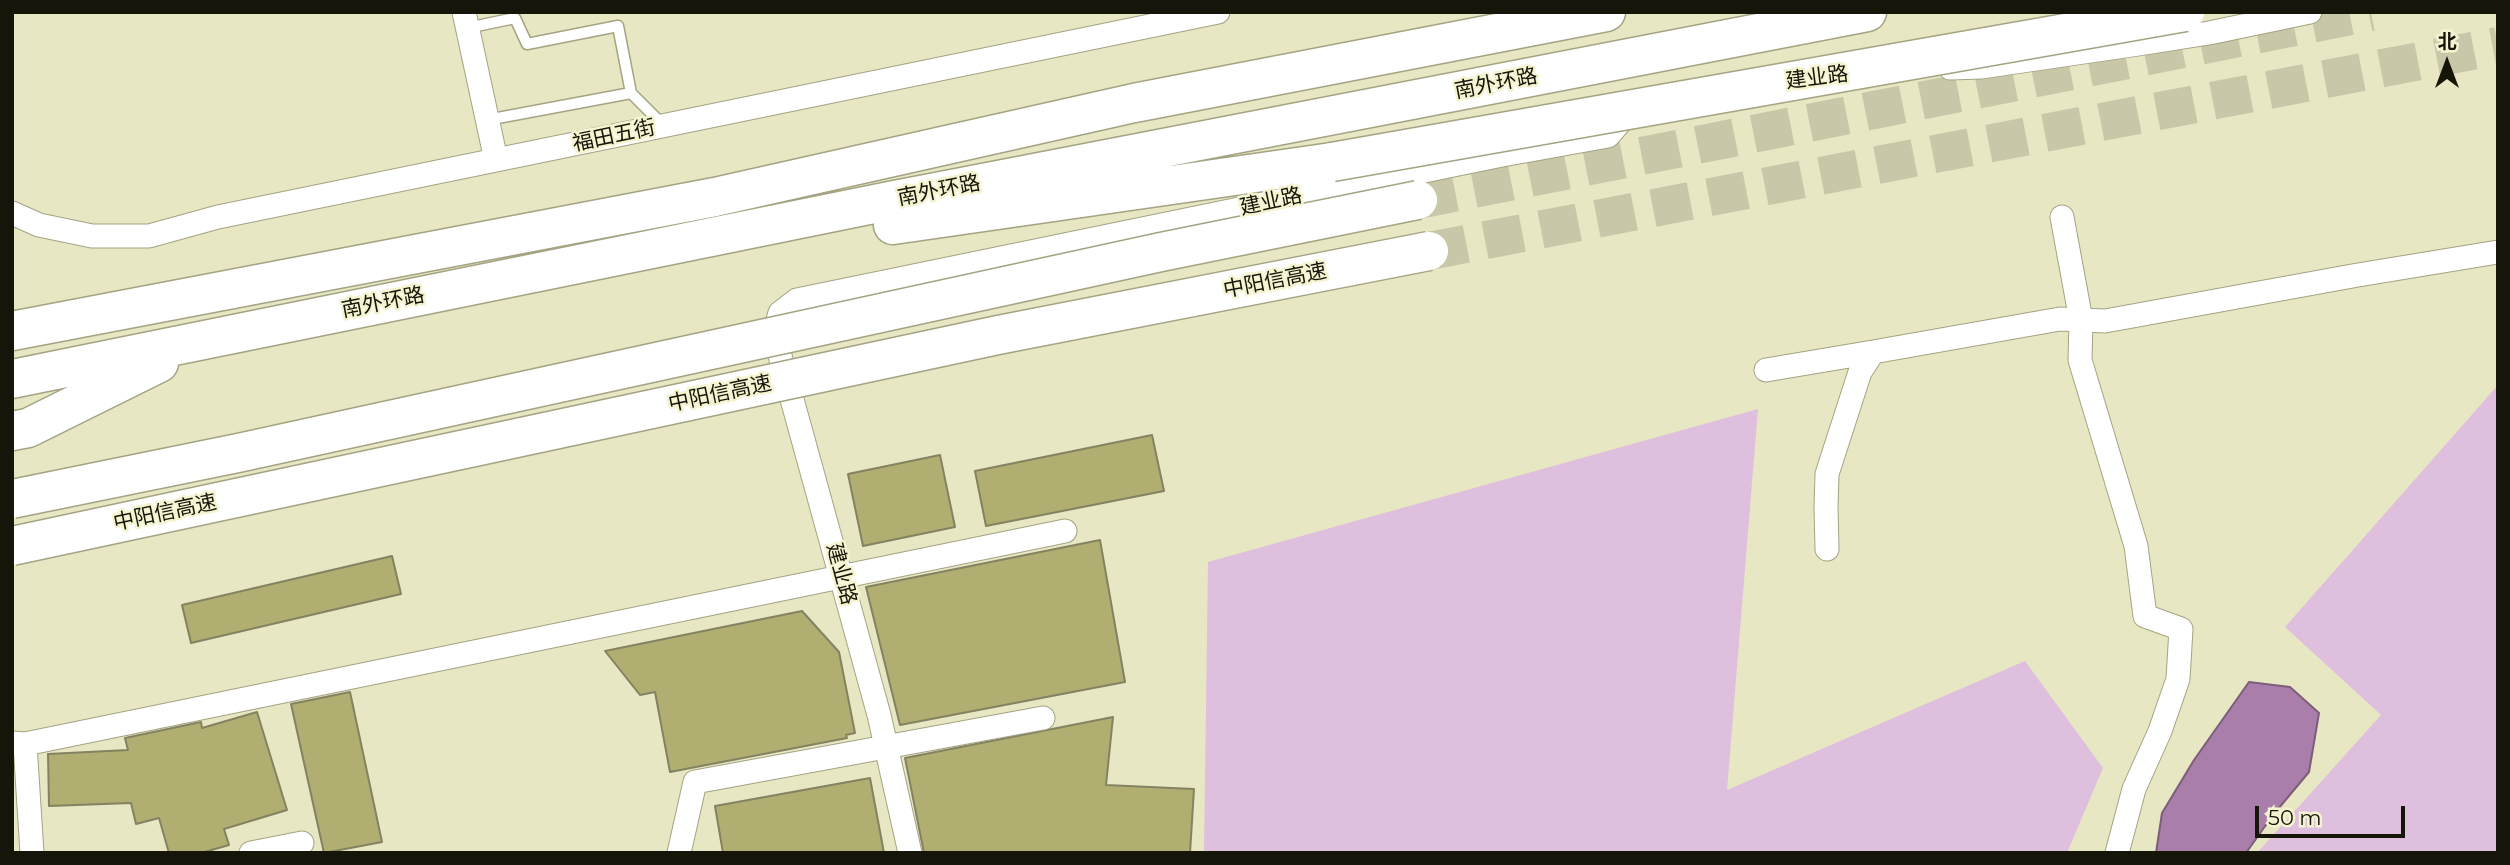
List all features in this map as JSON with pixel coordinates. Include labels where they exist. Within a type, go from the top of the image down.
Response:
[{"type":"highway","name":"南外环路","points":[[12,331],[715,197],[1133,103],[1606,12]]},
{"type":"highway","name":"南外环路","points":[[12,379],[889,201],[1867,12]]},
{"type":"highway","points":[[503,279],[1332,162],[2185,12]]},
{"type":"highway","name":"中阳信高速","points":[[12,499],[238,453],[1161,252],[1418,200]]},
{"type":"highway","name":"中阳信高速","points":[[12,546],[998,335],[1429,251]]},
{"type":"highway","points":[[12,431],[29,428],[205,340]]},
{"type":"street","name":"福田五街","points":[[12,213],[39,225],[92,236],[149,236],[218,217],[664,126],[1160,18],[1218,12]]},
{"type":"street","name":"建业路","points":[[909,853],[886,747],[842,577],[774,334],[780,313],[797,300],[1471,161],[1608,136],[1628,113],[1656,102],[1812,77],[1913,69],[1981,68],[2209,33],[2310,12]]},
{"type":"street","points":[[466,20],[496,160]]},
{"type":"street","points":[[2062,217],[2081,320],[2080,360],[2136,546],[2145,616],[2181,629],[2178,679],[2160,731],[2134,789],[2117,853]]},
{"type":"street","points":[[1766,370],[2060,319],[2105,321],[2498,252]]},
{"type":"street","points":[[1828,549],[1828,474],[1860,372],[1873,352]]},
{"type":"street","points":[[32,853],[19,743],[1065,531]]},
{"type":"street","points":[[679,853],[695,782],[1043,718]]},
{"type":"street","points":[[251,853],[302,843]]},
{"type":"lane","points":[[466,20],[515,18],[527,44],[618,26],[631,93],[664,126]]},
{"type":"lane","points":[[487,120],[631,93]]},
{"type":"shaded area","points":[[2498,385],[2498,853],[2257,853],[2381,715],[2285,627]]},
{"type":"shaded area","points":[[1758,409],[1727,790],[2025,661],[2103,768],[2067,853],[1204,853],[1208,562]]},
{"type":"shaded area","points":[[2249,682],[2290,687],[2319,713],[2309,772],[2246,853],[2156,853],[2162,813],[2194,760]]},
{"type":"building","points":[[1152,435],[1164,491],[986,526],[975,471]]},
{"type":"building","points":[[940,455],[955,527],[863,546],[848,474]]},
{"type":"building","points":[[1100,540],[1125,682],[900,725],[866,587]]},
{"type":"building","points":[[392,556],[401,594],[191,643],[182,605]]},
{"type":"building","points":[[802,611],[839,652],[855,733],[846,735],[847,738],[670,772],[655,692],[640,695],[605,651]]},
{"type":"building","points":[[350,692],[382,842],[324,853],[291,704]]},
{"type":"building","points":[[257,712],[287,810],[224,829],[229,845],[201,853],[169,853],[159,818],[136,824],[131,803],[49,806],[48,754],[128,750],[125,738],[201,722],[202,728]]},
{"type":"building","points":[[1113,717],[1106,785],[1194,789],[1190,853],[924,853],[905,758]]},
{"type":"building","points":[[870,778],[884,853],[723,853],[715,806]]},
{"type":"tunnel","points":[[1418,200],[2371,12]]},
{"type":"tunnel","points":[[1429,251],[2498,46]]}]
